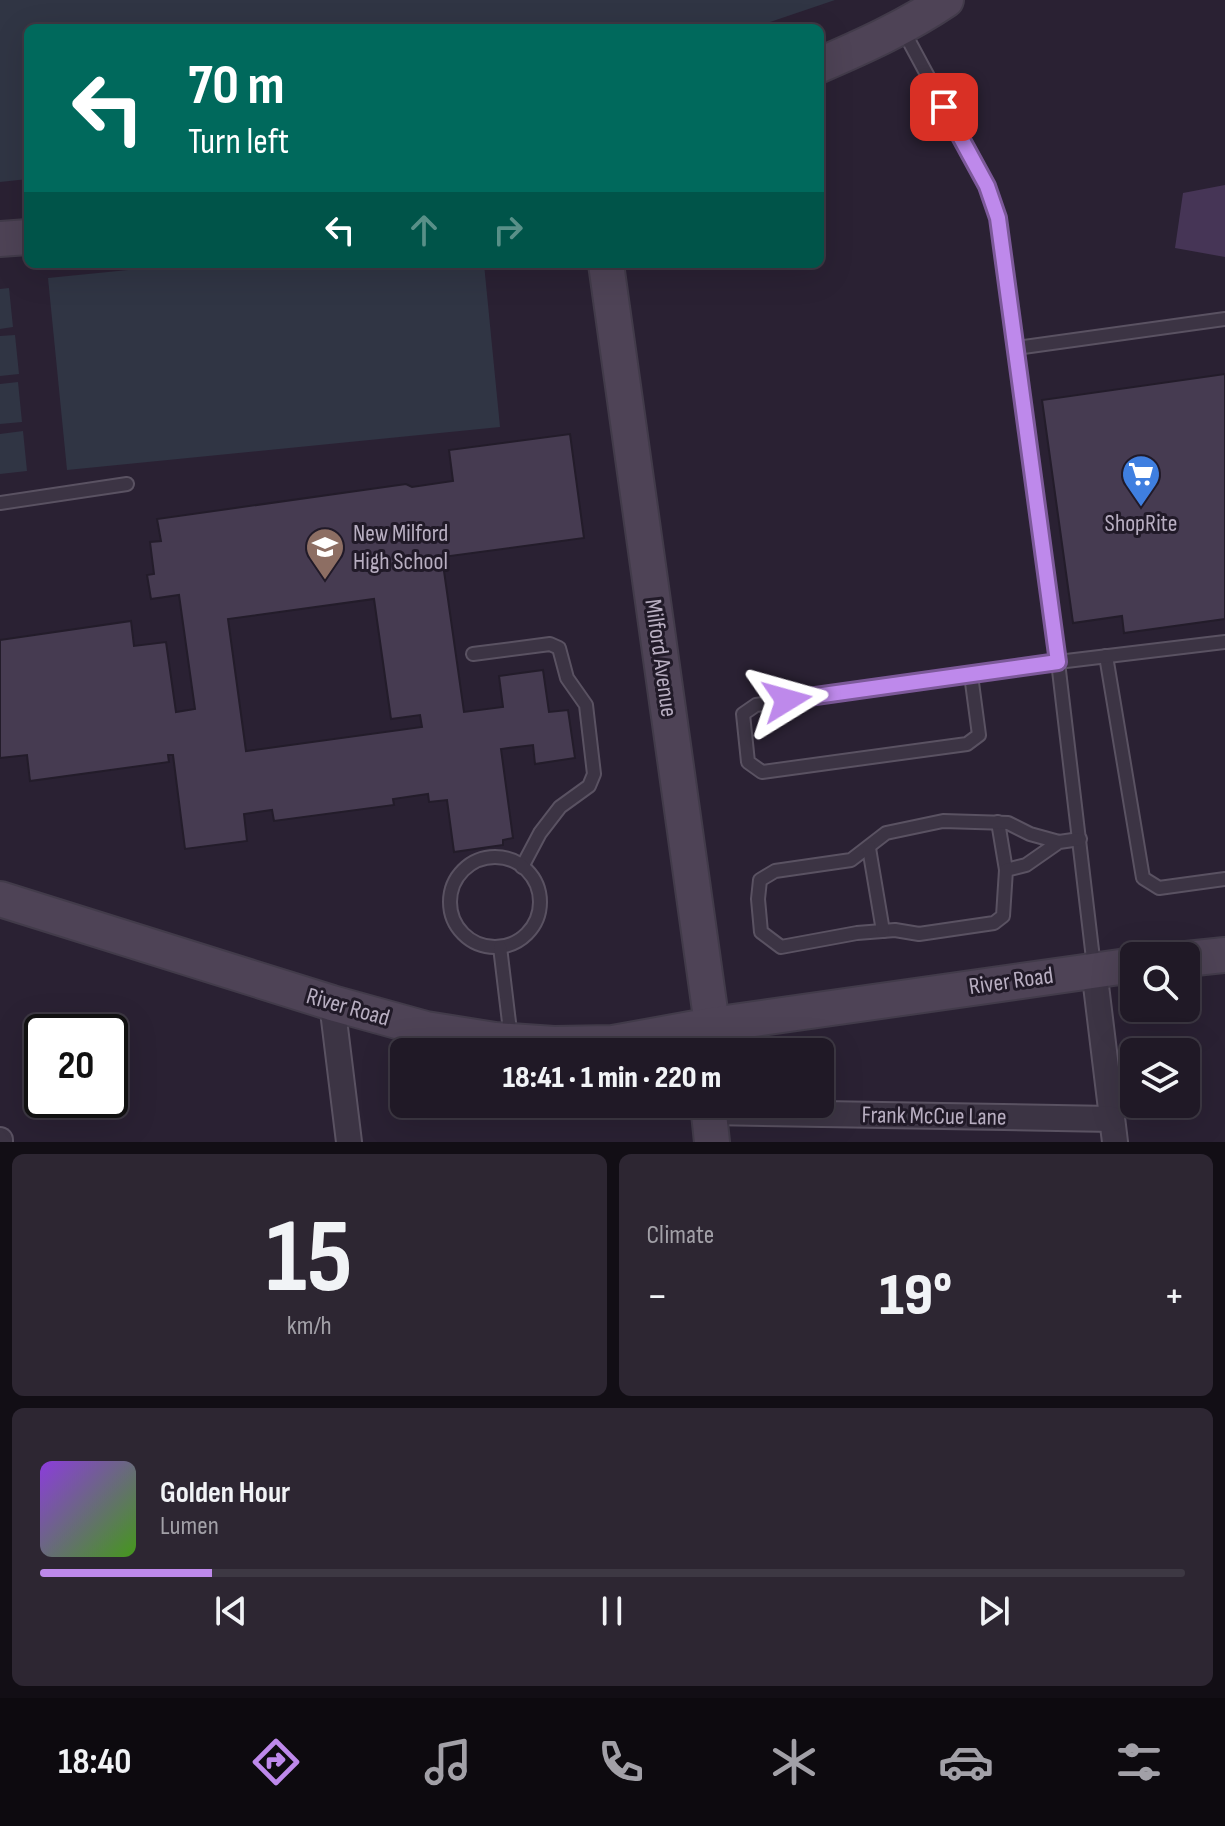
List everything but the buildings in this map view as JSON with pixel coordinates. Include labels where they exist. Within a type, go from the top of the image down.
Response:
[{"type":"street","points":[[824,63],[871,44],[946,0]]},
{"type":"street","points":[[0,239],[24,237]]},
{"type":"street","name":"Milford Avenue","points":[[607,268],[711,1038]]},
{"type":"street","name":"River Road","points":[[0,899],[332,1003],[426,1029],[490,1038]]},
{"type":"street","points":[[1200,958],[1225,955]]},
{"type":"street","name":"River Road","points":[[711,1038],[1120,966]]},
{"type":"street","points":[[1094,969],[1114,1130]]},
{"type":"street","points":[[332,1003],[349,1142]]},
{"type":"street","name":"Frank McCue Lane","points":[[709,1119],[1114,1130]]},
{"type":"lane","points":[[901,28],[987,186],[998,218],[1058,662],[1094,969]]},
{"type":"lane","points":[[1016,348],[1225,319]]},
{"type":"lane","points":[[0,503],[127,484]]},
{"type":"lane","points":[[971,675],[979,735],[967,744],[762,772],[748,762],[743,714],[756,705],[1058,662],[1225,642]]},
{"type":"lane","points":[[473,654],[550,644],[559,648],[567,678],[586,705],[594,774],[589,786],[560,807],[540,833],[522,867]]},
{"type":"lane","points":[[1106,656],[1143,878],[1159,888],[1225,879]]},
{"type":"lane","points":[[998,822],[1006,870],[1000,921],[919,934],[883,931],[781,947],[761,932],[760,880],[775,871],[851,860],[886,833],[943,821],[998,822],[1059,842],[1080,839]]},
{"type":"lane","points":[[1006,870],[1026,865],[1059,842]]},
{"type":"lane","points":[[869,848],[883,931]]},
{"type":"lane","points":[[490,857],[504,858],[522,867],[536,883],[540,897],[539,911],[526,935],[500,947],[485,946],[470,940],[459,929],[452,915],[450,899],[462,871],[490,857]]},
{"type":"lane","points":[[500,947],[511,1038]]},
{"type":"shaded area","points":[[0,0],[835,0],[764,24],[24,24],[24,179],[0,182]]},
{"type":"shaded area","points":[[1225,185],[1225,257],[1175,248],[1183,193]]},
{"type":"shaded area","points":[[148,268],[484,268],[500,427],[67,470],[48,278]]},
{"type":"shaded area","points":[[9,288],[13,327],[0,329],[0,289]]},
{"type":"shaded area","points":[[15,335],[19,374],[0,376],[0,336]]},
{"type":"shaded area","points":[[18,382],[22,422],[0,424],[0,384]]},
{"type":"shaded area","points":[[23,431],[27,471],[0,474],[0,434]]},
{"type":"place","name":"ShopRite","points":[[1141,508]]},
{"type":"place","name":"New Milford High School","points":[[325,581]]},
{"type":"route","points":[[787,700],[1058,662],[998,218],[987,186],[944,107]]}]
